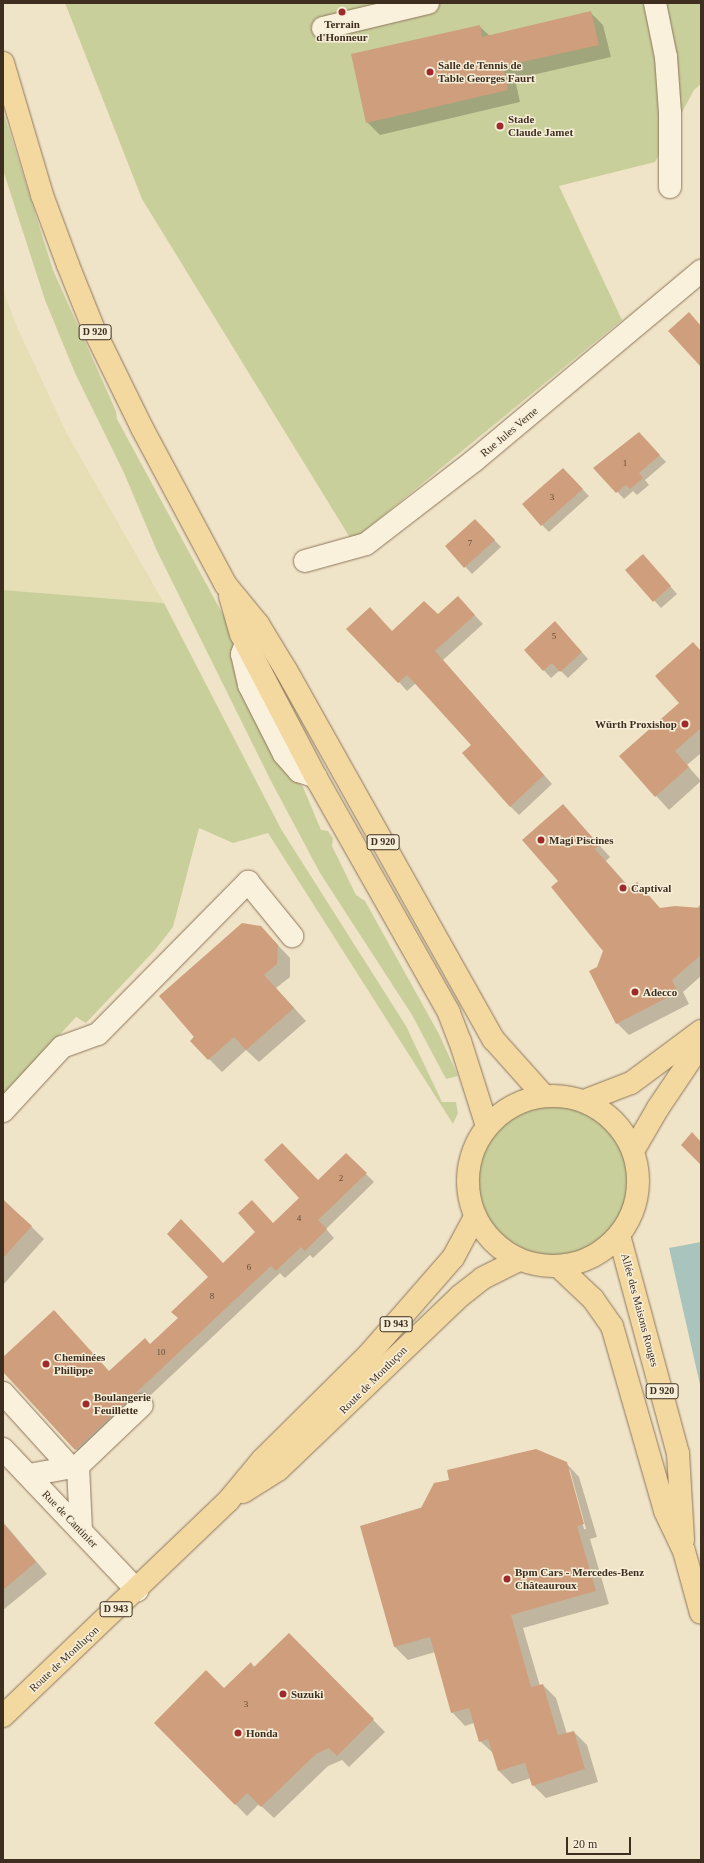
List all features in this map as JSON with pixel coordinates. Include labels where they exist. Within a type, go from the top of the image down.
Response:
[{"type":"main road","name":"D 920","points":[[3,63],[42,195],[95,332],[142,428],[226,585],[246,643],[316,777],[449,1013],[460,1041],[487,1126]]},
{"type":"main road","name":"D 920","points":[[226,585],[258,624],[286,670],[494,1040],[544,1096]]},
{"type":"main road","points":[[584,1101],[631,1083],[701,1031]]},
{"type":"main road","points":[[633,1151],[658,1108],[701,1044]]},
{"type":"main road","points":[[558,1095],[584,1101],[609,1116],[620,1128],[633,1151],[638,1175],[636,1198],[630,1216],[619,1234],[596,1255],[578,1263],[558,1266],[540,1266],[519,1260],[490,1238],[475,1217],[467,1178],[471,1155],[487,1126],[509,1108],[525,1100],[558,1095]]},
{"type":"main road","name":"Route de Montluçon","points":[[3,1716],[137,1590],[228,1501],[262,1460],[370,1353],[448,1264],[475,1217]]},
{"type":"main road","name":"Allée des Maisons Rouges","points":[[619,1234],[678,1453],[684,1551]]},
{"type":"main road","name":"Route de Montluçon","points":[[228,1501],[278,1470],[460,1296],[483,1278],[519,1260]]},
{"type":"main road","name":"Allée des Maisons Rouges","points":[[558,1266],[593,1299],[612,1326],[665,1511],[684,1551],[701,1613]]},
{"type":"street","points":[[323,28],[428,3]]},
{"type":"street","points":[[655,3],[666,57],[670,113],[670,187]]},
{"type":"street","name":"Rue Jules Verne","points":[[305,561],[366,544],[475,460],[700,275]]},
{"type":"street","points":[[3,1111],[62,1047],[98,1034],[248,882],[292,936]]},
{"type":"street","points":[[3,1393],[74,1467],[81,1530]]},
{"type":"street","points":[[29,1475],[74,1467],[142,1405]]},
{"type":"street","name":"Rue de Cantinier","points":[[3,1448],[137,1590]]},
{"type":"shaded area","points":[[3,290],[17,327],[66,432],[164,603],[3,590]]},
{"type":"green space","points":[[65,3],[701,3],[701,84],[694,90],[655,162],[559,186],[622,320],[352,541],[142,199]]},
{"type":"green space","points":[[3,111],[53,270],[116,411],[117,419],[228,624],[242,678],[269,746],[303,787],[321,830],[328,831],[333,838],[332,846],[356,895],[365,901],[439,1034],[458,1076],[446,1079],[412,1015],[320,873],[271,781],[157,551],[124,473],[75,373],[45,300],[3,170]]},
{"type":"green space","points":[[3,590],[164,603],[281,829],[406,1026],[442,1102],[456,1102],[458,1113],[453,1124],[268,833],[233,843],[199,828],[173,927],[155,950],[86,1023],[76,1017],[3,1097]]},
{"type":"green space","points":[[545,1096],[561,1096],[586,1102],[607,1115],[619,1127],[632,1148],[635,1156],[638,1181],[637,1198],[632,1214],[619,1235],[607,1247],[586,1260],[578,1263],[561,1266],[545,1266],[520,1260],[499,1247],[487,1235],[474,1214],[471,1206],[468,1189],[468,1173],[474,1148],[487,1127],[499,1115],[520,1102],[528,1099]]},
{"type":"water","points":[[701,1242],[701,1389],[669,1248]]},
{"type":"building","name":"Salle de Tennis de Table Georges Faurt","points":[[591,11],[599,45],[503,66],[508,90],[366,123],[351,54],[480,25],[482,37]]},
{"type":"building","points":[[689,312],[701,326],[701,367],[668,331]]},
{"type":"building","points":[[639,432],[660,455],[639,473],[643,478],[630,489],[626,485],[616,493],[593,468]]},
{"type":"building","points":[[563,468],[583,489],[541,526],[522,504]]},
{"type":"building","points":[[475,519],[495,540],[464,568],[445,546]]},
{"type":"building","points":[[643,554],[671,586],[653,602],[625,570]]},
{"type":"building","points":[[458,596],[475,615],[435,651],[544,775],[510,807],[462,753],[471,745],[431,701],[407,675],[398,683],[346,629],[370,607],[392,631],[424,601],[438,614]]},
{"type":"building","points":[[555,621],[582,652],[560,672],[552,663],[543,671],[524,650]]},
{"type":"building","points":[[693,642],[701,651],[701,728],[675,751],[689,767],[655,797],[619,756],[679,703],[655,676]]},
{"type":"building","points":[[563,804],[599,845],[595,849],[630,889],[637,882],[660,908],[675,906],[701,908],[701,955],[672,980],[678,992],[616,1024],[589,971],[597,967],[603,951],[551,887],[558,881],[522,840]]},
{"type":"building","points":[[242,923],[261,926],[278,945],[277,964],[264,975],[294,1008],[246,1050],[234,1037],[208,1060],[190,1041],[194,1037],[159,996]]},
{"type":"building","points":[[692,1132],[701,1142],[701,1165],[681,1145]]},
{"type":"building","points":[[282,1143],[318,1180],[346,1153],[367,1173],[318,1220],[327,1229],[305,1251],[301,1247],[276,1271],[271,1266],[75,1450],[3,1372],[3,1357],[54,1310],[109,1371],[145,1338],[150,1344],[178,1318],[171,1312],[208,1277],[167,1234],[181,1219],[223,1263],[255,1232],[238,1213],[252,1200],[273,1223],[299,1198],[264,1160]]},
{"type":"building","points":[[3,1200],[32,1226],[3,1258]]},
{"type":"building","points":[[536,1449],[567,1462],[584,1524],[577,1526],[596,1591],[511,1615],[531,1687],[543,1684],[558,1735],[574,1731],[585,1769],[532,1786],[525,1763],[498,1771],[488,1739],[479,1742],[469,1708],[451,1713],[430,1637],[394,1647],[360,1526],[421,1508],[434,1483],[449,1480],[447,1470]]},
{"type":"building","points":[[3,1523],[36,1562],[3,1590]]},
{"type":"building","points":[[289,1633],[374,1719],[337,1756],[329,1748],[316,1754],[261,1807],[247,1793],[235,1805],[154,1723],[206,1670],[224,1688],[251,1662],[253,1668]]},
{"type":"place","name":"Terrain d'Honneur","points":[[342,12]]},
{"type":"place","name":"Salle de Tennis de Table Georges Faurt","points":[[430,72]]},
{"type":"place","name":"Stade Claude Jamet","points":[[500,126]]},
{"type":"place","name":"Würth Proxishop","points":[[685,724]]},
{"type":"place","name":"Magi Piscines","points":[[541,840]]},
{"type":"place","name":"Captival","points":[[623,888]]},
{"type":"place","name":"Adecco","points":[[635,992]]},
{"type":"place","name":"Cheminées Philippe","points":[[46,1364]]},
{"type":"place","name":"Boulangerie Feuillette","points":[[86,1404]]},
{"type":"place","name":"Bpm Cars - Mercedes-Benz Châteauroux","points":[[507,1579]]},
{"type":"place","name":"Suzuki","points":[[283,1694]]},
{"type":"place","name":"Honda","points":[[238,1733]]}]
